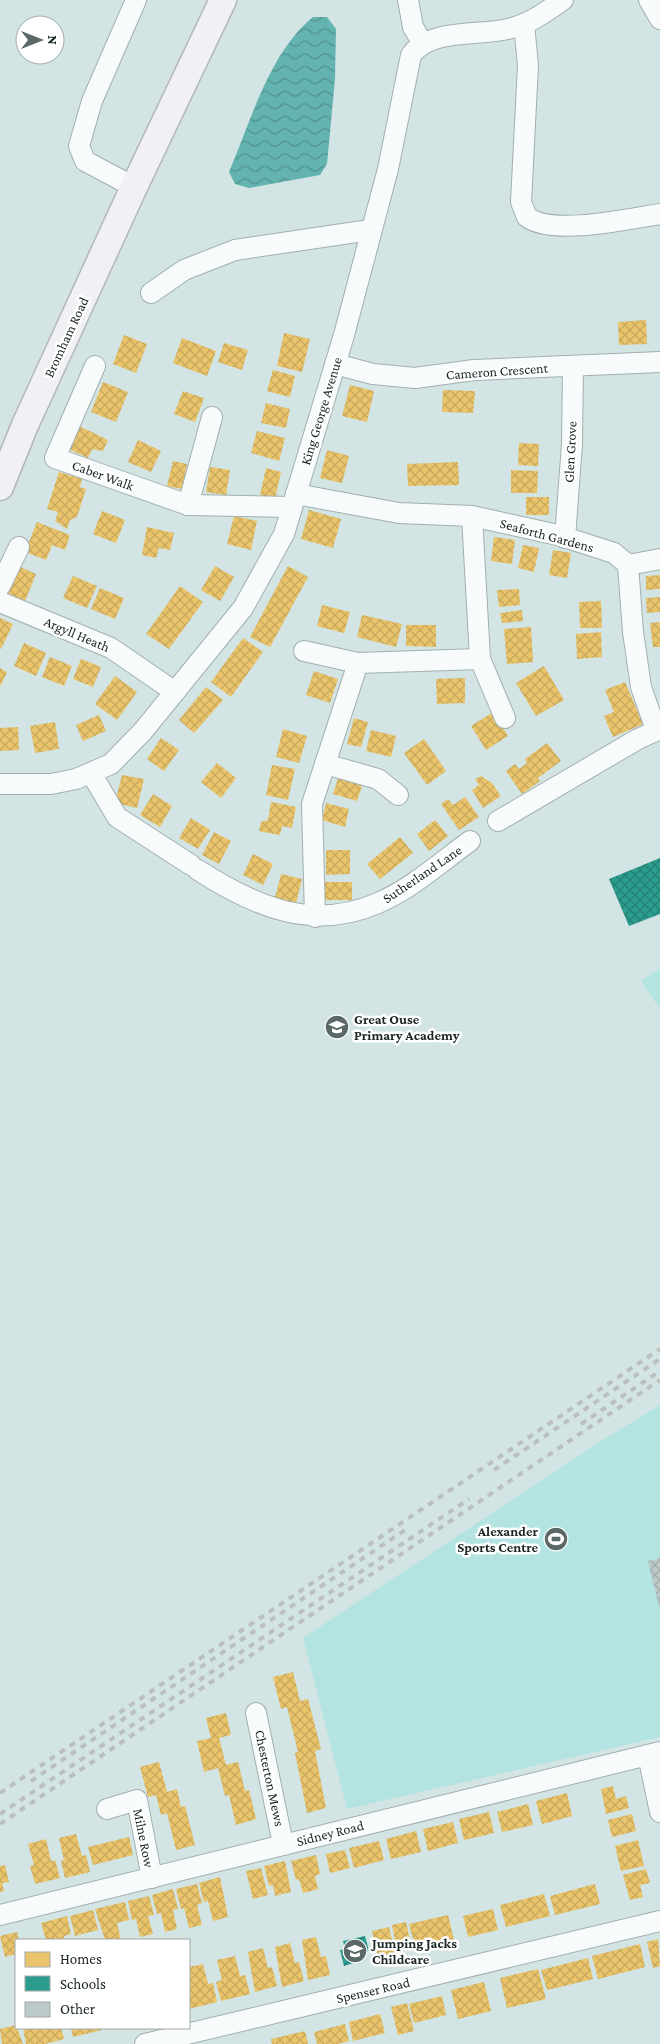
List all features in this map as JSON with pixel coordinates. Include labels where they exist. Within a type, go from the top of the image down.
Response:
[{"type":"main road","name":"Bromham Road","points":[[0,487],[25,425],[134,186],[223,0]]},
{"type":"street","points":[[134,186],[85,161],[79,146],[92,101],[136,0]]},
{"type":"street","points":[[408,0],[413,26],[423,44],[446,37],[511,28],[524,24],[562,0]]},
{"type":"street","points":[[649,0],[660,20]]},
{"type":"street","points":[[524,24],[528,65],[521,202],[526,217],[542,224],[580,225],[660,214]]},
{"type":"street","name":"King George Avenue","points":[[0,784],[51,784],[91,773],[111,764],[143,731],[243,608],[284,534],[335,364],[388,169],[408,60],[423,44]]},
{"type":"street","points":[[151,293],[184,270],[235,250],[370,230]]},
{"type":"street","name":"Cameron Crescent","points":[[335,364],[373,374],[415,378],[474,370],[660,362]]},
{"type":"street","name":"Caber Walk","points":[[95,366],[54,458],[188,505],[294,501]]},
{"type":"street","name":"Glen Grove","points":[[565,538],[572,444],[573,366]]},
{"type":"street","points":[[188,505],[212,417]]},
{"type":"street","name":"Seaforth Gardens","points":[[294,501],[399,513],[472,516],[565,538],[614,553],[628,565]]},
{"type":"street","points":[[472,516],[480,659],[504,718]]},
{"type":"street","points":[[0,586],[19,547]]},
{"type":"street","points":[[498,821],[658,729],[641,687],[633,632],[628,565],[660,559]]},
{"type":"street","name":"Argyll Heath","points":[[0,602],[111,648],[175,692]]},
{"type":"street","points":[[304,651],[358,663],[480,659]]},
{"type":"street","points":[[315,917],[312,804],[358,663]]},
{"type":"street","points":[[325,764],[378,779],[398,795]]},
{"type":"street","name":"Sutherland Lane","points":[[91,773],[117,818],[231,891],[252,900],[315,917],[354,912],[379,903],[470,841]]},
{"type":"street","name":"Chesterton Mews","points":[[256,1713],[284,1844]]},
{"type":"street","points":[[654,1753],[660,1812]]},
{"type":"street","name":"Sidney Road","points":[[0,1915],[654,1753]]},
{"type":"street","name":"Milne Row","points":[[107,1809],[137,1800],[152,1878]]},
{"type":"street","name":"Spenser Road","points":[[145,2044],[660,1921]]},
{"type":"shaded area","points":[[660,968],[660,1009],[641,981]]},
{"type":"shaded area","name":"Alexander Sports Centre","points":[[660,1405],[660,1737],[347,1809],[303,1638],[601,1441]]},
{"type":"water","points":[[313,17],[327,17],[336,29],[335,79],[327,164],[320,175],[249,188],[235,184],[229,172],[263,89],[284,49]]},
{"type":"building: Homes","points":[[646,320],[647,344],[619,345],[618,322]]},
{"type":"building: Homes","points":[[284,333],[310,339],[302,372],[277,366]]},
{"type":"building: Homes","points":[[124,335],[147,344],[136,373],[113,364]]},
{"type":"building: Homes","points":[[182,338],[216,351],[207,376],[173,363]]},
{"type":"building: Homes","points":[[224,343],[248,350],[242,370],[218,362]]},
{"type":"building: Homes","points":[[273,370],[295,376],[290,397],[267,391]]},
{"type":"building: Homes","points":[[103,382],[128,392],[116,422],[91,412]]},
{"type":"building: Homes","points":[[350,385],[374,391],[367,422],[342,416]]},
{"type":"building: Homes","points":[[443,390],[475,391],[473,413],[442,412]]},
{"type":"building: Homes","points":[[183,391],[204,398],[195,422],[174,414]]},
{"type":"building: Homes","points":[[266,403],[290,409],[286,428],[261,423]]},
{"type":"building: Homes","points":[[77,425],[108,440],[103,451],[92,449],[88,458],[66,448]]},
{"type":"building: Homes","points":[[257,431],[285,438],[279,461],[251,453]]},
{"type":"building: Homes","points":[[138,440],[161,451],[151,472],[128,462]]},
{"type":"building: Homes","points":[[519,443],[539,444],[538,466],[518,465]]},
{"type":"building: Homes","points":[[327,450],[349,456],[342,483],[320,478]]},
{"type":"building: Homes","points":[[173,461],[187,464],[182,489],[167,486]]},
{"type":"building: Homes","points":[[458,462],[459,485],[408,486],[407,464]]},
{"type":"building: Homes","points":[[210,467],[230,470],[226,495],[206,492]]},
{"type":"building: Homes","points":[[266,468],[281,472],[275,499],[260,495]]},
{"type":"building: Homes","points":[[511,470],[538,471],[537,493],[511,493]]},
{"type":"building: Homes","points":[[59,472],[82,479],[80,487],[86,489],[77,517],[70,520],[67,529],[55,521],[58,512],[47,509]]},
{"type":"building: Homes","points":[[526,497],[549,497],[549,515],[526,515]]},
{"type":"building: Homes","points":[[309,510],[341,519],[333,548],[301,539]]},
{"type":"building: Homes","points":[[102,511],[125,520],[116,543],[93,534]]},
{"type":"building: Homes","points":[[234,516],[257,521],[251,550],[227,544]]},
{"type":"building: Homes","points":[[37,522],[70,535],[65,550],[52,545],[46,560],[25,552]]},
{"type":"building: Homes","points":[[147,527],[174,533],[170,550],[159,548],[156,558],[142,555]]},
{"type":"building: Homes","points":[[494,537],[515,540],[512,564],[491,561]]},
{"type":"building: Homes","points":[[523,545],[539,548],[534,572],[518,568]]},
{"type":"building: Homes","points":[[553,550],[571,553],[567,578],[549,575]]},
{"type":"building: Homes","points":[[16,565],[36,574],[25,601],[5,592]]},
{"type":"building: Homes","points":[[215,566],[234,577],[220,601],[201,590]]},
{"type":"building: Homes","points":[[288,566],[308,577],[270,647],[250,637]]},
{"type":"building: Homes","points":[[660,575],[660,589],[646,590],[646,576]]},
{"type":"building: Homes","points":[[73,576],[97,586],[87,608],[63,598]]},
{"type":"building: Homes","points":[[180,586],[203,602],[169,649],[146,634]]},
{"type":"building: Homes","points":[[100,588],[124,598],[115,619],[91,609]]},
{"type":"building: Homes","points":[[519,589],[520,605],[499,607],[497,590]]},
{"type":"building: Homes","points":[[660,597],[660,612],[647,613],[646,598]]},
{"type":"building: Homes","points":[[601,601],[602,628],[580,628],[579,602]]},
{"type":"building: Homes","points":[[322,605],[350,612],[344,633],[317,626]]},
{"type":"building: Homes","points":[[522,610],[523,621],[502,623],[500,613]]},
{"type":"building: Homes","points":[[362,615],[402,624],[396,647],[357,637]]},
{"type":"building: Homes","points":[[0,618],[13,624],[1,649],[0,648]]},
{"type":"building: Homes","points":[[660,622],[660,647],[653,647],[650,623]]},
{"type":"building: Homes","points":[[406,625],[436,625],[436,647],[406,646]]},
{"type":"building: Homes","points":[[531,627],[533,662],[507,664],[504,629]]},
{"type":"building: Homes","points":[[601,632],[602,657],[577,659],[576,634]]},
{"type":"building: Homes","points":[[243,638],[263,652],[231,697],[211,682]]},
{"type":"building: Homes","points":[[24,643],[46,653],[36,676],[14,666]]},
{"type":"building: Homes","points":[[50,657],[72,666],[64,686],[42,677]]},
{"type":"building: Homes","points":[[81,659],[101,667],[93,687],[73,679]]},
{"type":"building: Homes","points":[[544,666],[564,700],[536,716],[516,683]]},
{"type":"building: Homes","points":[[0,668],[7,672],[0,687]]},
{"type":"building: Homes","points":[[314,671],[338,679],[330,703],[306,695]]},
{"type":"building: Homes","points":[[115,676],[137,692],[117,720],[95,704]]},
{"type":"building: Homes","points":[[465,678],[465,703],[437,704],[436,679]]},
{"type":"building: Homes","points":[[625,682],[643,724],[613,737],[604,716],[614,712],[605,690]]},
{"type":"building: Homes","points":[[206,687],[223,700],[194,733],[179,720]]},
{"type":"building: Homes","points":[[493,712],[508,736],[486,750],[471,726]]},
{"type":"building: Homes","points":[[99,715],[106,731],[83,741],[76,725]]},
{"type":"building: Homes","points":[[354,718],[368,722],[361,747],[347,744]]},
{"type":"building: Homes","points":[[55,722],[59,749],[35,753],[30,726]]},
{"type":"building: Homes","points":[[18,727],[19,750],[0,751],[0,728]]},
{"type":"building: Homes","points":[[283,729],[307,736],[299,763],[276,757]]},
{"type":"building: Homes","points":[[371,730],[396,736],[391,757],[366,751]]},
{"type":"building: Homes","points":[[161,738],[179,750],[164,771],[147,759]]},
{"type":"building: Homes","points":[[424,739],[446,771],[427,785],[404,753]]},
{"type":"building: Homes","points":[[547,743],[561,761],[538,778],[531,769],[540,781],[522,794],[506,771],[515,764],[519,769],[527,763],[525,759]]},
{"type":"building: Homes","points":[[217,763],[236,778],[221,798],[201,782]]},
{"type":"building: Homes","points":[[272,765],[295,769],[288,800],[266,795]]},
{"type":"building: Homes","points":[[122,775],[144,779],[137,808],[115,803]]},
{"type":"building: Homes","points":[[481,776],[492,783],[501,796],[483,808],[472,790],[479,785],[475,779]]},
{"type":"building: Homes","points":[[338,778],[362,786],[357,801],[333,794]]},
{"type":"building: Homes","points":[[153,794],[172,806],[160,827],[140,815]]},
{"type":"building: Homes","points":[[465,797],[479,817],[459,830],[441,804],[448,799],[453,805]]},
{"type":"building: Homes","points":[[271,802],[296,807],[292,828],[282,826],[280,835],[259,831],[261,822],[268,820]]},
{"type":"building: Homes","points":[[326,803],[349,809],[345,827],[322,820]]},
{"type":"building: Homes","points":[[191,818],[210,830],[198,849],[179,838]]},
{"type":"building: Homes","points":[[435,820],[448,836],[429,851],[417,834]]},
{"type":"building: Homes","points":[[214,832],[231,841],[219,864],[202,855]]},
{"type":"building: Homes","points":[[400,837],[413,853],[380,879],[367,864]]},
{"type":"building: Homes","points":[[326,850],[350,850],[350,874],[326,875]]},
{"type":"building: Homes","points":[[253,854],[273,864],[263,885],[243,875]]},
{"type":"building: Homes","points":[[281,874],[302,879],[296,903],[275,898]]},
{"type":"building: Homes","points":[[324,882],[352,882],[352,900],[324,900]]},
{"type":"building: Homes","points":[[293,1672],[300,1701],[308,1699],[321,1749],[315,1751],[326,1808],[307,1813],[295,1753],[298,1752],[287,1707],[281,1709],[273,1677]]},
{"type":"building: Homes","points":[[226,1713],[231,1735],[219,1738],[226,1765],[238,1762],[245,1791],[249,1790],[256,1819],[236,1825],[229,1795],[225,1796],[218,1768],[204,1772],[197,1741],[211,1738],[206,1718]]},
{"type":"building: Homes","points":[[159,1762],[167,1792],[177,1789],[181,1807],[185,1806],[195,1845],[176,1850],[167,1813],[161,1815],[156,1795],[148,1797],[140,1767]]},
{"type":"building: Homes","points":[[613,1786],[616,1799],[626,1796],[629,1808],[606,1814],[601,1789]]},
{"type":"building: Homes","points":[[567,1793],[572,1816],[542,1824],[536,1801]]},
{"type":"building: Homes","points":[[528,1804],[533,1825],[502,1832],[497,1812]]},
{"type":"building: Homes","points":[[489,1812],[494,1833],[464,1840],[459,1819]]},
{"type":"building: Homes","points":[[632,1814],[636,1831],[612,1837],[608,1820]]},
{"type":"building: Homes","points":[[453,1822],[458,1843],[428,1851],[423,1829]]},
{"type":"building: Homes","points":[[416,1831],[421,1852],[391,1859],[386,1839]]},
{"type":"building: Homes","points":[[76,1834],[82,1856],[86,1855],[90,1872],[65,1878],[61,1861],[64,1860],[59,1838]]},
{"type":"building: Homes","points":[[129,1837],[133,1855],[93,1865],[88,1847]]},
{"type":"building: Homes","points":[[46,1839],[51,1861],[55,1860],[60,1878],[35,1884],[30,1866],[34,1865],[28,1844]]},
{"type":"building: Homes","points":[[638,1840],[644,1866],[621,1871],[615,1846]]},
{"type":"building: Homes","points":[[379,1841],[384,1860],[354,1868],[349,1848]]},
{"type":"building: Homes","points":[[345,1850],[350,1868],[330,1873],[326,1854]]},
{"type":"building: Homes","points":[[316,1855],[320,1874],[315,1876],[318,1889],[303,1893],[299,1879],[296,1880],[291,1861]]},
{"type":"building: Homes","points":[[285,1861],[291,1892],[275,1896],[273,1885],[269,1886],[264,1866]]},
{"type":"building: Homes","points":[[5,1865],[9,1882],[2,1883],[4,1891],[0,1892],[0,1866]]},
{"type":"building: Homes","points":[[261,1868],[268,1895],[253,1899],[246,1871]]},
{"type":"building: Homes","points":[[646,1869],[650,1883],[640,1885],[643,1897],[630,1900],[623,1875]]},
{"type":"building: Homes","points":[[220,1877],[228,1917],[213,1921],[208,1901],[204,1902],[199,1883]]},
{"type":"building: Homes","points":[[197,1884],[202,1903],[197,1905],[202,1925],[189,1928],[184,1908],[181,1909],[176,1889]]},
{"type":"building: Homes","points":[[595,1884],[600,1904],[555,1915],[550,1896]]},
{"type":"building: Homes","points":[[173,1889],[178,1909],[173,1910],[177,1929],[165,1932],[161,1913],[157,1914],[152,1895]]},
{"type":"building: Homes","points":[[544,1894],[550,1916],[506,1927],[500,1905]]},
{"type":"building: Homes","points":[[149,1896],[154,1915],[148,1916],[153,1934],[140,1937],[136,1919],[132,1920],[128,1901]]},
{"type":"building: Homes","points":[[125,1902],[129,1920],[117,1923],[121,1939],[105,1939],[95,1909]]},
{"type":"building: Homes","points":[[493,1909],[498,1930],[468,1937],[463,1916]]},
{"type":"building: Homes","points":[[93,1910],[98,1930],[75,1936],[70,1916]]},
{"type":"building: Homes","points":[[448,1915],[454,1940],[416,1950],[409,1924]]},
{"type":"building: Homes","points":[[67,1916],[71,1934],[64,1936],[65,1939],[46,1939],[41,1923]]},
{"type":"building: Homes","points":[[406,1922],[411,1945],[397,1949],[392,1925]]},
{"type":"building: Homes","points":[[389,1927],[395,1953],[378,1957],[372,1931]]},
{"type":"building: Homes","points":[[17,1932],[19,1939],[15,1939],[15,1954],[5,1957],[0,1936]]},
{"type":"building: Homes","points":[[316,1937],[321,1957],[326,1956],[330,1975],[308,1980],[302,1940]]},
{"type":"building: Homes","points":[[658,1939],[660,1966],[653,1968],[647,1942]]},
{"type":"building: Homes","points":[[290,1943],[295,1963],[299,1962],[304,1981],[282,1987],[275,1947]]},
{"type":"building: Homes","points":[[640,1944],[645,1967],[598,1979],[592,1956]]},
{"type":"building: Homes","points":[[263,1948],[268,1968],[272,1967],[277,1986],[255,1992],[248,1952]]},
{"type":"building: Homes","points":[[235,1956],[240,1976],[245,1975],[250,1994],[221,2001],[216,1982],[222,1980],[217,1960]]},
{"type":"building: Homes","points":[[588,1958],[593,1979],[547,1990],[541,1970]]},
{"type":"building: Homes","points":[[203,1964],[208,1984],[213,1983],[217,2002],[190,2009],[190,1967]]},
{"type":"building: Homes","points":[[538,1969],[546,1999],[507,2008],[500,1978]]},
{"type":"building: Homes","points":[[484,1982],[491,2011],[458,2019],[451,1990]]},
{"type":"building: Homes","points":[[442,1996],[446,2015],[414,2023],[409,2004]]},
{"type":"building: Homes","points":[[407,2003],[414,2031],[398,2035],[391,2007]]},
{"type":"building: Homes","points":[[380,2014],[385,2033],[353,2041],[349,2022]]},
{"type":"building: Homes","points":[[345,2024],[349,2041],[338,2044],[317,2044],[314,2032]]},
{"type":"building: Homes","points":[[15,2025],[23,2044],[2,2044],[0,2029]]},
{"type":"building: Homes","points":[[23,2029],[61,2029],[64,2039],[45,2044],[26,2044]]},
{"type":"building: Homes","points":[[71,2029],[102,2030],[73,2037]]},
{"type":"building: Homes","points":[[305,2031],[308,2044],[272,2044],[271,2039]]},
{"type":"building: Schools","points":[[660,858],[660,914],[629,926],[609,879]]},
{"type":"building: Schools","name":"Jumping Jacks Childcare","points":[[365,1936],[369,1951],[355,1955],[357,1962],[344,1966],[340,1950],[345,1949],[343,1941]]},
{"type":"building: Other","points":[[660,1558],[660,1606],[659,1606],[648,1561]]},
{"type":"railway","points":[[0,1793],[660,1349]]},
{"type":"railway","points":[[494,1470],[660,1359]]},
{"type":"railway","points":[[581,1424],[660,1371]]},
{"type":"railway","points":[[0,1824],[660,1380]]},
{"type":"railway","points":[[0,1814],[469,1499]]},
{"type":"railway","points":[[31,1781],[405,1530]]},
{"type":"place","name":"Great Ouse Primary Academy","points":[[337,1027]]},
{"type":"place","name":"Alexander Sports Centre","points":[[556,1539]]},
{"type":"place","name":"Jumping Jacks Childcare","points":[[355,1951]]}]
